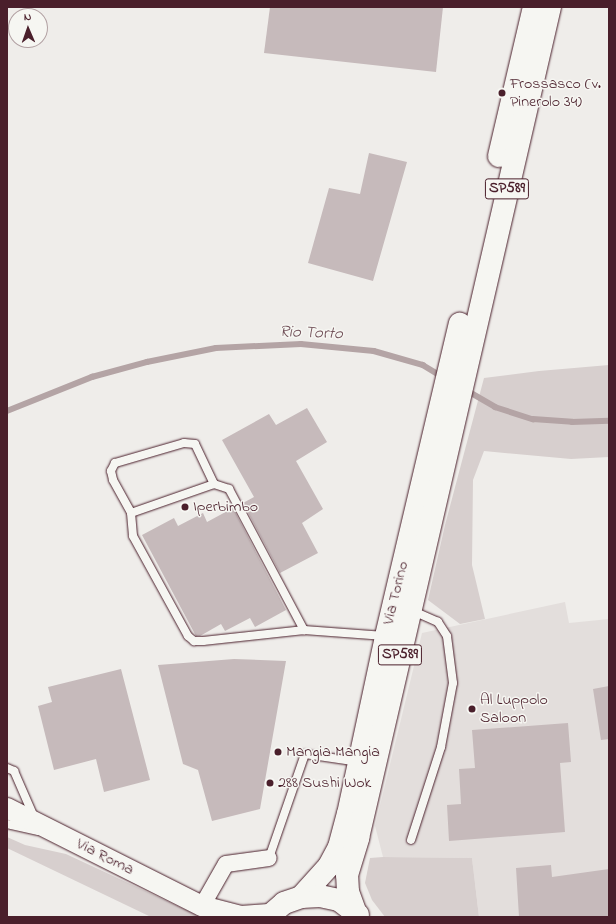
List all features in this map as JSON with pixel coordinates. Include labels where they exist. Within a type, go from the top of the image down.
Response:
[{"type":"main road","name":"SP589","points":[[358,914],[348,892],[347,875],[358,838],[411,609],[452,397],[534,7]]},
{"type":"main road","name":"SP589","points":[[458,368],[550,7]]},
{"type":"main road","name":"Via Torino","points":[[300,897],[329,866],[340,847],[386,636],[452,397]]},
{"type":"main road","name":"SP589","points":[[268,916],[284,903],[300,897],[320,896],[339,900],[358,914]]},
{"type":"street","name":"Via Roma","points":[[7,808],[57,832],[208,912],[241,916],[268,916]]},
{"type":"street","points":[[208,912],[226,864],[269,858]]},
{"type":"lane","points":[[214,484],[195,444],[184,443],[115,463],[111,471],[113,480],[131,513],[133,536],[188,636],[194,641],[203,641],[304,630],[386,636]]},
{"type":"lane","points":[[131,513],[214,484],[228,489],[304,630]]},
{"type":"lane","points":[[411,609],[438,622],[447,636],[453,683],[441,747],[411,840]]},
{"type":"lane","points":[[269,858],[305,754],[359,762]]},
{"type":"lane","points":[[7,768],[14,771],[36,822]]},
{"type":"lane","points":[[7,824],[34,831],[57,832]]},
{"type":"shaded area","points":[[609,365],[609,457],[571,459],[484,451],[473,480],[472,565],[485,619],[460,624],[428,600],[445,525],[484,378],[539,371]]},
{"type":"shaded area","points":[[565,602],[569,623],[609,619],[609,917],[479,917],[472,858],[383,857],[375,826],[422,633]]},
{"type":"shaded area","points":[[7,837],[25,845],[66,854],[201,917],[151,917],[7,848]]},
{"type":"shaded area","points":[[370,858],[472,858],[479,917],[385,917],[372,900],[365,883]]},
{"type":"building","points":[[270,7],[443,7],[436,72],[264,53]]},
{"type":"building","points":[[369,153],[407,162],[373,281],[308,263],[329,188],[360,194]]},
{"type":"building","points":[[307,408],[327,442],[296,461],[323,509],[302,523],[318,553],[280,573],[243,503],[254,497],[222,440],[269,414],[276,425]]},
{"type":"building","points":[[233,508],[286,610],[255,627],[250,618],[225,631],[221,624],[200,636],[196,636],[142,535],[174,518],[178,526],[203,513],[207,522]]},
{"type":"building","points":[[234,659],[286,661],[260,809],[212,821],[198,770],[183,764],[158,665]]},
{"type":"building","points":[[121,669],[150,780],[104,792],[96,759],[54,770],[38,706],[52,702],[48,687]]},
{"type":"building","points":[[609,686],[609,739],[601,740],[593,689]]},
{"type":"building","points":[[568,723],[571,762],[560,763],[565,832],[449,841],[447,805],[461,804],[459,769],[475,768],[472,730]]},
{"type":"building","points":[[551,865],[552,877],[609,869],[609,917],[519,917],[516,868]]},
{"type":"waterway","name":"Rio Torto","points":[[7,411],[92,377],[147,362],[216,348],[301,344],[374,351],[423,365],[443,377]]},
{"type":"waterway","name":"Rio Torto","points":[[466,390],[495,407],[533,419],[572,422],[609,421]]},
{"type":"place","name":"Frossasco (v. Pinerolo 34)","points":[[502,93]]},
{"type":"place","name":"Iperbimbo","points":[[185,507]]},
{"type":"place","name":"Al Luppolo Saloon","points":[[472,709]]},
{"type":"place","name":"Mangia Mangia","points":[[278,752]]},
{"type":"place","name":"288 Sushi Wok","points":[[270,783]]}]
